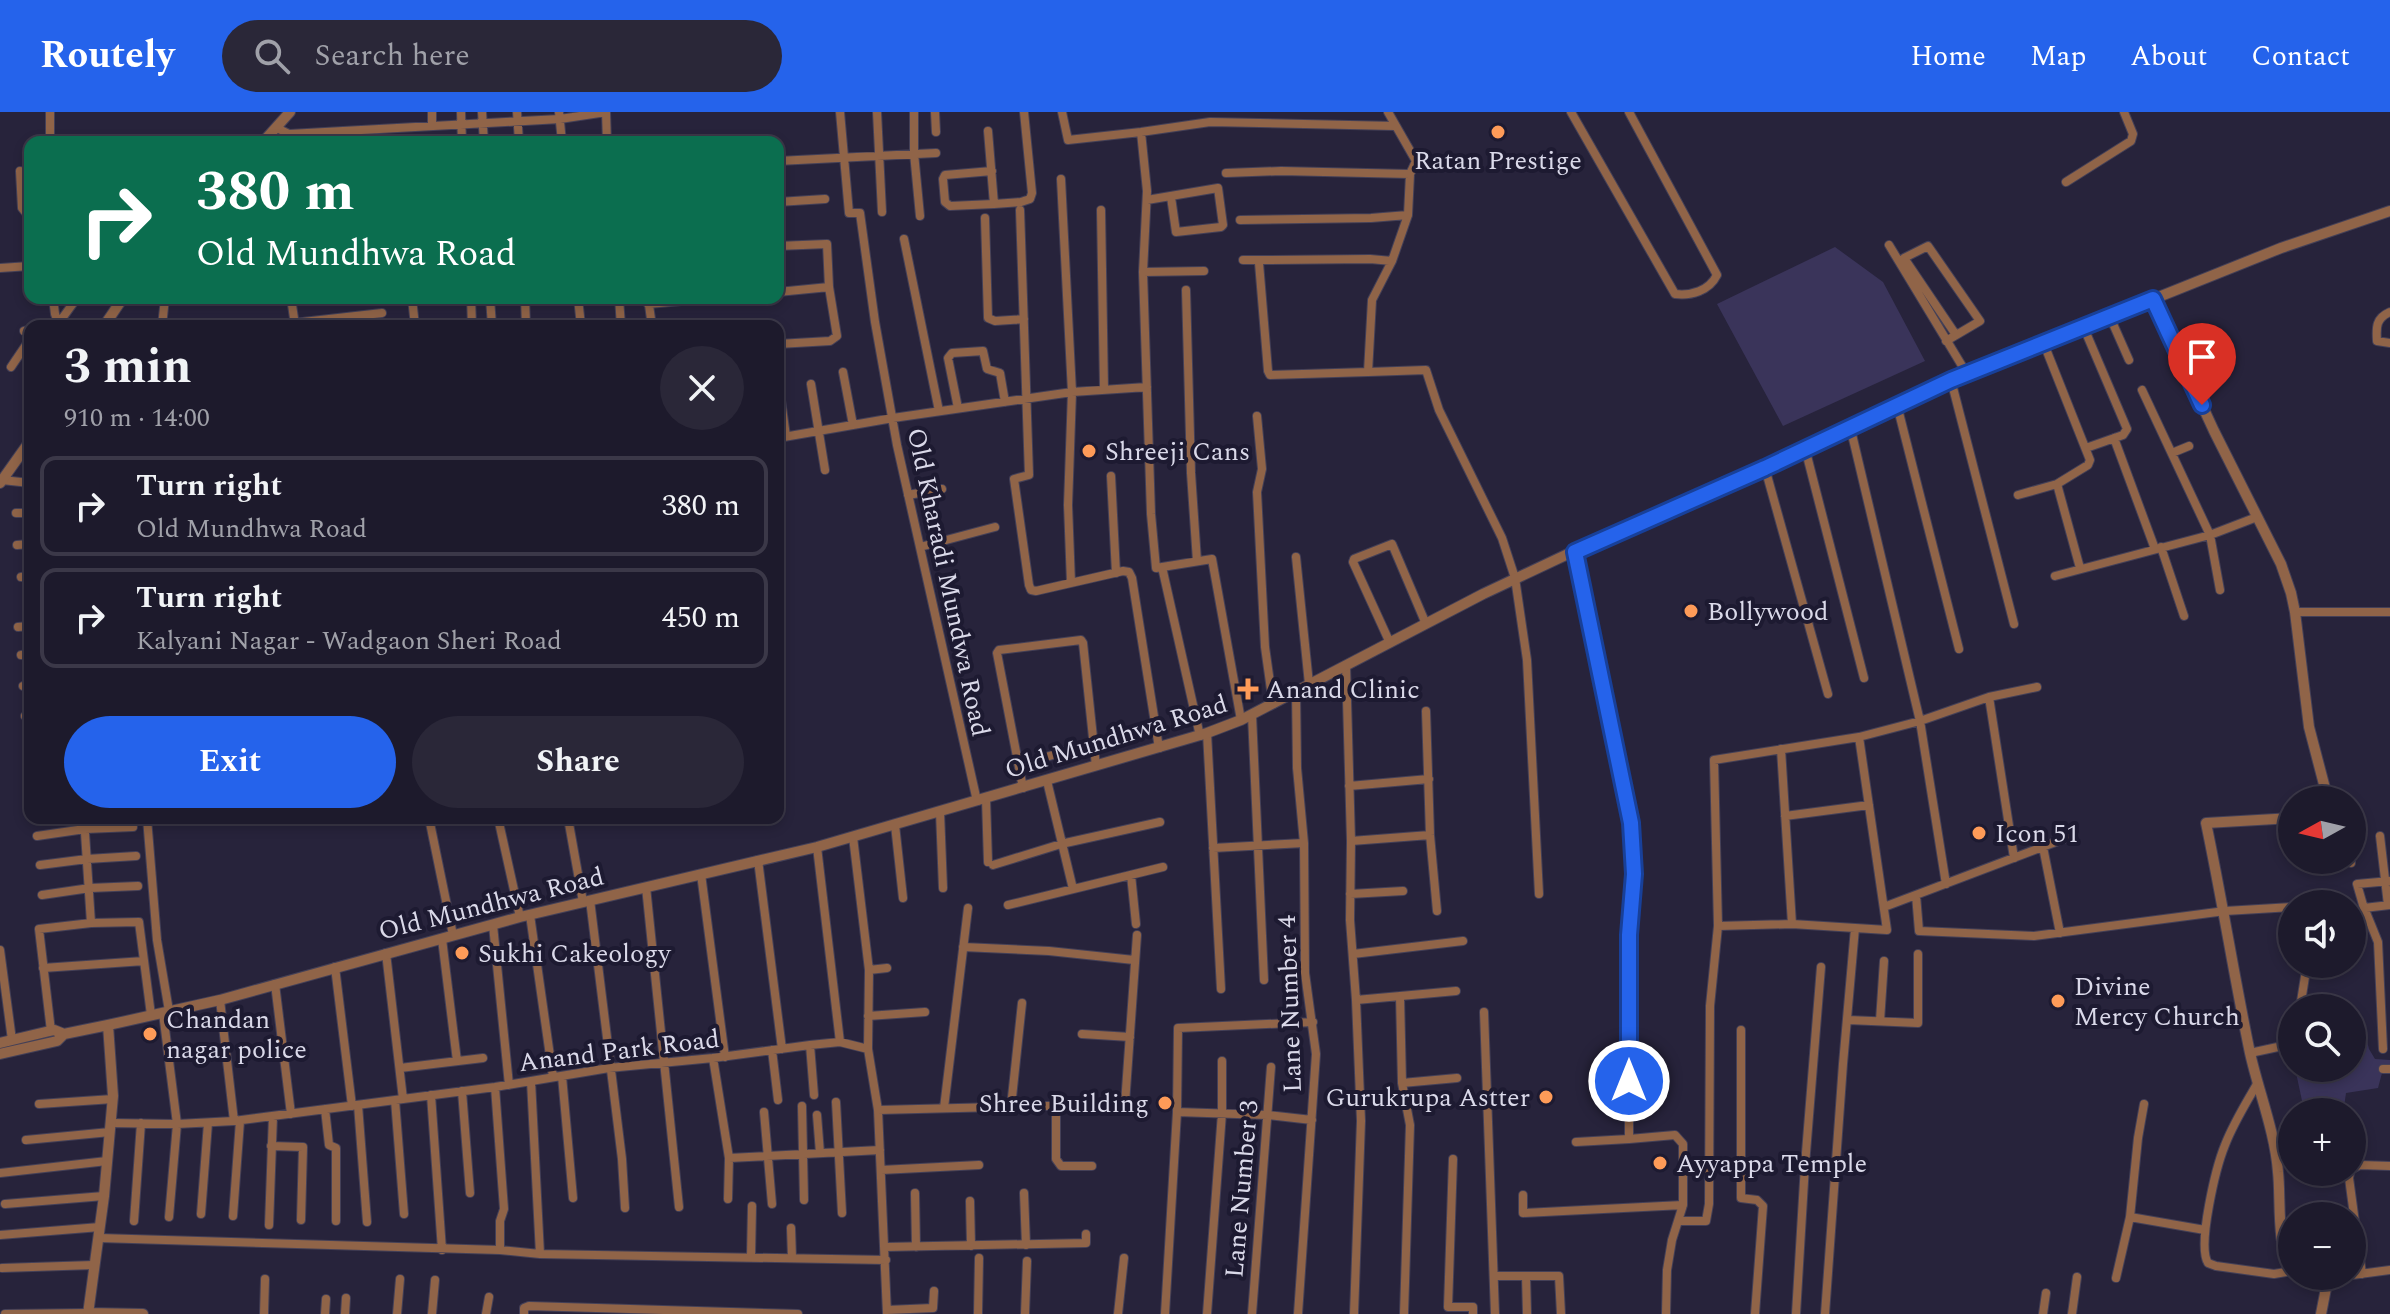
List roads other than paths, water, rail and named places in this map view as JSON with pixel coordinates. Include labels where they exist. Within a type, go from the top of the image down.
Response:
[{"type":"street","points":[[50,112],[50,136]]},
{"type":"street","points":[[269,136],[290,112]]},
{"type":"street","points":[[432,112],[432,126]]},
{"type":"street","points":[[461,112],[462,136]]},
{"type":"street","points":[[482,112],[484,136]]},
{"type":"street","points":[[277,128],[289,134],[461,125],[517,117],[606,112],[607,136]]},
{"type":"street","points":[[840,112],[843,158]]},
{"type":"street","points":[[877,112],[882,212]]},
{"type":"street","points":[[914,112],[920,216]]},
{"type":"street","points":[[935,112],[936,132]]},
{"type":"street","points":[[992,171],[945,175],[945,202],[950,206],[1030,199],[1032,193],[1024,112]]},
{"type":"street","points":[[1062,112],[1068,140],[1210,122],[1395,126]]},
{"type":"street","points":[[1368,372],[1372,300],[1392,261],[1408,215],[1410,174],[1416,161],[1388,112]]},
{"type":"street","points":[[1571,112],[1675,294],[1686,295],[1702,290],[1713,283],[1717,275],[1629,112]]},
{"type":"street","points":[[2066,182],[2131,141],[2133,134],[2124,112]]},
{"type":"street","points":[[559,116],[561,136]]},
{"type":"street","points":[[988,131],[994,204]]},
{"type":"street","points":[[1141,132],[1147,200],[1143,272],[1151,514],[1156,568],[1212,559],[1246,718],[1258,845],[1264,980]]},
{"type":"street","points":[[784,161],[936,153]]},
{"type":"street","name":"Old Kharadi Mundwa Road","points":[[843,158],[849,213],[860,213],[875,322],[908,495],[981,800],[990,864],[1061,844]]},
{"type":"street","points":[[20,171],[24,211]]},
{"type":"street","points":[[1226,173],[1410,174]]},
{"type":"street","points":[[1061,179],[1072,392],[1068,505],[1071,583]]},
{"type":"street","points":[[1147,200],[1218,188],[1223,225],[1176,232],[1171,197]]},
{"type":"street","points":[[784,202],[825,199]]},
{"type":"street","points":[[1020,210],[1029,475],[1014,479],[1029,585],[1031,590],[1036,591],[1129,572],[1159,748]]},
{"type":"street","points":[[1101,210],[1104,389]]},
{"type":"street","name":"Old Mundhwa Road","points":[[0,1043],[51,1031],[64,1034],[220,1000],[525,916],[817,847],[1203,734],[1246,718],[1515,578],[1765,468],[1951,380],[2281,248],[2390,211]]},
{"type":"street","points":[[1240,220],[1408,215]]},
{"type":"street","points":[[985,218],[988,318],[995,321],[1024,319]]},
{"type":"street","points":[[904,239],[939,411]]},
{"type":"street","points":[[784,246],[827,244],[835,339],[784,343]]},
{"type":"street","points":[[1889,245],[1967,374]]},
{"type":"street","points":[[1946,341],[1980,321],[1928,246],[1904,258],[1956,335]]},
{"type":"street","points":[[1243,260],[1392,261]]},
{"type":"street","points":[[1260,260],[1270,375],[1426,370],[1439,410],[1502,538],[1515,578],[1527,660],[1539,894]]},
{"type":"street","points":[[0,268],[24,266]]},
{"type":"street","points":[[1143,272],[1204,271]]},
{"type":"street","points":[[784,291],[829,287]]},
{"type":"street","points":[[1186,290],[1197,561]]},
{"type":"street","points":[[2153,299],[2214,431],[2281,564],[2295,612],[2308,720],[2324,786]]},
{"type":"street","points":[[2390,312],[2380,317],[2377,323],[2377,341],[2390,343]]},
{"type":"street","points":[[326,320],[382,313]]},
{"type":"street","points":[[2110,317],[2129,360]]},
{"type":"street","points":[[2084,328],[2126,423],[2126,433],[2086,448]]},
{"type":"street","points":[[2018,495],[2057,484],[2088,465],[2090,460],[2044,344]]},
{"type":"street","points":[[11,367],[24,348]]},
{"type":"street","points":[[958,408],[948,358],[952,353],[983,351],[987,369],[1000,373],[1005,402]]},
{"type":"street","points":[[843,372],[853,425]]},
{"type":"street","points":[[1951,380],[2014,624]]},
{"type":"street","points":[[811,384],[825,470]]},
{"type":"street","points":[[784,437],[1072,392],[1147,387]]},
{"type":"street","points":[[2142,390],[2210,535],[2220,590]]},
{"type":"street","points":[[1897,405],[1959,649]]},
{"type":"street","points":[[1257,416],[1262,469],[1257,508],[1265,647],[1273,704]]},
{"type":"street","points":[[1850,426],[1920,721],[1946,884]]},
{"type":"street","points":[[2114,438],[2184,616]]},
{"type":"street","points":[[2172,453],[2189,446]]},
{"type":"street","points":[[1805,448],[1864,678]]},
{"type":"street","points":[[1,482],[24,455]]},
{"type":"street","points":[[1765,468],[1828,694]]},
{"type":"street","points":[[1111,476],[1116,573]]},
{"type":"street","points":[[1,482],[24,483]]},
{"type":"street","points":[[2057,484],[2080,568]]},
{"type":"street","points":[[908,495],[942,489]]},
{"type":"street","points":[[16,513],[24,513]]},
{"type":"street","points":[[2055,576],[2210,535],[2257,517]]},
{"type":"street","points":[[920,547],[995,527]]},
{"type":"street","points":[[17,545],[24,544]]},
{"type":"street","points":[[1390,643],[1354,559],[1392,544],[1426,624]]},
{"type":"street","points":[[1575,552],[1632,839],[1629,1139]]},
{"type":"street","points":[[1296,557],[1309,684]]},
{"type":"street","points":[[1162,567],[1203,734],[1221,989]]},
{"type":"street","points":[[2295,612],[2390,612]]},
{"type":"street","points":[[18,627],[24,626]]},
{"type":"street","points":[[1023,788],[997,653],[1003,649],[1081,640],[1096,766]]},
{"type":"street","points":[[1346,665],[1350,894],[1361,1121],[1354,1314]]},
{"type":"street","points":[[1679,1221],[1706,1221],[1709,1204],[1710,1006],[1718,926],[1714,760],[1859,737],[1920,721],[1989,697],[2037,687]]},
{"type":"street","name":"Lane Number 4","points":[[1296,691],[1297,768],[1304,843],[1305,973],[1316,1054],[1298,1314]]},
{"type":"street","points":[[1989,697],[2014,858]]},
{"type":"street","points":[[1426,711],[1430,835],[1437,911]]},
{"type":"street","points":[[1718,926],[1792,924],[1887,930],[1859,737]]},
{"type":"street","points":[[1019,765],[1093,743]]},
{"type":"street","points":[[1781,749],[1792,924]]},
{"type":"street","points":[[1349,786],[1429,779]]},
{"type":"street","points":[[1047,781],[1073,889]]},
{"type":"street","points":[[1785,816],[1869,805]]},
{"type":"street","points":[[940,812],[943,888]]},
{"type":"street","points":[[2278,819],[2206,823],[2250,1053],[2274,1145],[2280,1202]]},
{"type":"street","points":[[1061,844],[1160,822]]},
{"type":"street","points":[[85,824],[91,923]]},
{"type":"street","points":[[147,824],[177,1124],[169,1217]]},
{"type":"street","points":[[430,824],[447,937],[457,1061]]},
{"type":"street","points":[[500,824],[525,916],[557,1076],[573,1198]]},
{"type":"street","points":[[569,824],[586,901],[622,1159],[625,1208]]},
{"type":"street","points":[[895,825],[903,898]]},
{"type":"street","points":[[37,836],[85,829],[133,827]]},
{"type":"street","points":[[1351,841],[1430,835]]},
{"type":"street","points":[[1884,907],[2074,835]]},
{"type":"street","points":[[2366,907],[2389,905],[2380,836]]},
{"type":"street","points":[[853,837],[869,970],[868,1049],[878,1110],[887,1312],[933,1308],[934,1291]]},
{"type":"street","points":[[1213,848],[1304,843]]},
{"type":"street","points":[[817,847],[840,1042]]},
{"type":"street","points":[[2043,847],[2060,933]]},
{"type":"street","points":[[40,865],[136,856]]},
{"type":"street","points":[[758,860],[777,1050],[778,1100]]},
{"type":"street","points":[[1008,905],[1163,867]]},
{"type":"street","points":[[701,874],[725,1057]]},
{"type":"street","points":[[1131,875],[1136,924]]},
{"type":"street","points":[[2359,890],[2357,884],[2388,881]]},
{"type":"street","points":[[42,895],[90,888],[138,886]]},
{"type":"street","points":[[646,887],[679,1207]]},
{"type":"street","points":[[1350,894],[1403,891]]},
{"type":"street","points":[[1916,895],[1919,931],[2031,936],[2225,911],[2278,908]]},
{"type":"street","points":[[944,1108],[968,908]]},
{"type":"street","points":[[2366,914],[2378,942],[2383,1049]]},
{"type":"street","points":[[51,1031],[39,929],[139,922],[151,1015]]},
{"type":"street","points":[[493,925],[509,1085]]},
{"type":"street","points":[[1825,1314],[1855,928]]},
{"type":"street","points":[[878,1110],[1125,1104],[1137,935]]},
{"type":"street","points":[[1353,954],[1463,941]]},
{"type":"street","points":[[2378,942],[2390,943]]},
{"type":"street","points":[[963,947],[1049,951],[1134,960]]},
{"type":"street","points":[[0,950],[12,1040]]},
{"type":"street","points":[[386,953],[400,1068],[404,1214]]},
{"type":"street","points":[[1848,1020],[1918,1023],[1918,954]]},
{"type":"street","points":[[43,968],[144,961]]},
{"type":"street","points":[[1880,1021],[1884,961]]},
{"type":"street","points":[[335,967],[355,1105],[367,1222]]},
{"type":"street","points":[[1796,1314],[1821,967]]},
{"type":"street","points":[[869,970],[887,968]]},
{"type":"street","points":[[275,984],[291,1114]]},
{"type":"street","points":[[1356,1000],[1456,991]]},
{"type":"street","points":[[1400,996],[1402,1083],[1410,1125],[1404,1314]]},
{"type":"street","points":[[220,1000],[237,1121],[233,1216]]},
{"type":"street","points":[[1011,1107],[1022,1003]]},
{"type":"street","points":[[868,1016],[925,1012]]},
{"type":"street","points":[[1484,1012],[1495,1314]]},
{"type":"street","points":[[1165,1314],[1177,1112],[1178,1028],[1313,1022]]},
{"type":"street","points":[[88,1313],[100,1233],[113,1099],[108,1025]]},
{"type":"street","points":[[1741,1030],[1741,1198],[1757,1200],[1763,1206],[1755,1314]]},
{"type":"street","name":"Old Mundhwa Road","points":[[0,1054],[57,1041],[64,1034]]},
{"type":"street","points":[[1082,1034],[1130,1037]]},
{"type":"street","name":"Anand Park Road","points":[[26,1140],[141,1123],[237,1121],[495,1087],[609,1068],[810,1045],[840,1042],[868,1049]]},
{"type":"street","points":[[810,1045],[814,1095]]},
{"type":"street","points":[[2250,1053],[2278,1047]]},
{"type":"street","points":[[400,1068],[483,1058]]},
{"type":"street","points":[[713,1058],[729,1158],[728,1199]]},
{"type":"street","points":[[1207,1314],[1222,1113],[1222,1061]]},
{"type":"street","name":"Lane Number 3","points":[[1252,1314],[1271,1067]]},
{"type":"street","points":[[1402,1083],[1457,1078]]},
{"type":"street","points":[[531,1081],[540,1254]]},
{"type":"street","points":[[2257,1084],[2224,1146],[2205,1230],[2204,1257],[2208,1263],[2278,1273]]},
{"type":"street","points":[[495,1087],[504,1209],[500,1221],[500,1250]]},
{"type":"street","points":[[462,1091],[470,1193]]},
{"type":"street","points":[[431,1095],[442,1250]]},
{"type":"street","points":[[39,1104],[113,1099]]},
{"type":"street","points":[[836,1102],[842,1213]]},
{"type":"street","points":[[2116,1278],[2130,1217],[2144,1104]]},
{"type":"street","points":[[802,1106],[804,1200]]},
{"type":"street","points":[[1056,1106],[1056,1159],[1061,1166],[1092,1166]]},
{"type":"street","points":[[325,1109],[329,1145],[336,1148],[336,1221]]},
{"type":"street","points":[[764,1112],[772,1204]]},
{"type":"street","points":[[1177,1112],[1312,1120]]},
{"type":"street","points":[[817,1115],[820,1153]]},
{"type":"street","points":[[269,1225],[273,1116]]},
{"type":"street","points":[[134,1221],[141,1123]]},
{"type":"street","points":[[201,1214],[208,1123]]},
{"type":"street","points":[[1576,1142],[1670,1135],[1681,1139],[1683,1205],[1667,1270],[1666,1314]]},
{"type":"street","points":[[271,1146],[303,1147],[301,1220]]},
{"type":"street","points":[[729,1158],[880,1150]]},
{"type":"street","points":[[1453,1159],[1448,1307],[1473,1307],[1473,1314]]},
{"type":"street","points":[[0,1173],[107,1161]]},
{"type":"street","points":[[881,1170],[979,1165]]},
{"type":"street","points":[[2366,1165],[2390,1166]]},
{"type":"street","points":[[915,1193],[916,1247]]},
{"type":"street","points":[[1024,1193],[1026,1245]]},
{"type":"street","points":[[1523,1195],[1523,1213],[1683,1205]]},
{"type":"street","points":[[5,1204],[104,1196]]},
{"type":"street","points":[[970,1201],[971,1246]]},
{"type":"street","points":[[751,1257],[752,1206]]},
{"type":"street","points":[[2130,1217],[2205,1230]]},
{"type":"street","points":[[791,1228],[792,1258]]},
{"type":"street","points":[[0,1235],[100,1233],[540,1254],[886,1260]]},
{"type":"street","points":[[885,1247],[1086,1243],[1086,1234]]},
{"type":"street","points":[[978,1314],[979,1258]]},
{"type":"street","points":[[1118,1314],[1124,1258]]},
{"type":"street","points":[[1025,1314],[1027,1261]]},
{"type":"street","points":[[2,1268],[94,1265]]},
{"type":"street","points":[[2366,1273],[2390,1270]]},
{"type":"street","points":[[1494,1276],[1559,1276],[1561,1314]]},
{"type":"street","points":[[1526,1276],[1527,1314]]},
{"type":"street","points":[[2072,1314],[2077,1277]]},
{"type":"street","points":[[264,1314],[265,1279]]},
{"type":"street","points":[[397,1314],[400,1279]]},
{"type":"street","points":[[432,1314],[435,1280]]},
{"type":"street","points":[[2321,1314],[2322,1290]]},
{"type":"street","points":[[2043,1314],[2046,1293]]},
{"type":"street","points":[[486,1314],[489,1297]]},
{"type":"street","points":[[345,1314],[346,1298]]},
{"type":"street","points":[[325,1314],[326,1299]]},
{"type":"street","points":[[524,1314],[524,1308],[529,1306],[798,1314]]},
{"type":"street","points":[[5,1314],[143,1314]]},
{"type":"place","name":"Ratan Prestige","points":[[1498,132]]},
{"type":"place","name":"Shreeji Cans","points":[[1089,451]]},
{"type":"place","name":"Bollywood","points":[[1691,611]]},
{"type":"place","name":"Anand Clinic","points":[[1248,689]]},
{"type":"place","name":"Icon 51","points":[[1979,833]]},
{"type":"place","name":"Sukhi Cakeology","points":[[462,953]]},
{"type":"place","name":"Divine Mercy Church","points":[[2058,1001]]},
{"type":"place","name":"Chandan nagar police","points":[[150,1034]]},
{"type":"place","name":"Gurukrupa Astter","points":[[1546,1097]]},
{"type":"place","name":"Shree Building","points":[[1165,1103]]},
{"type":"place","name":"Ayyappa Temple","points":[[1660,1163]]}]
